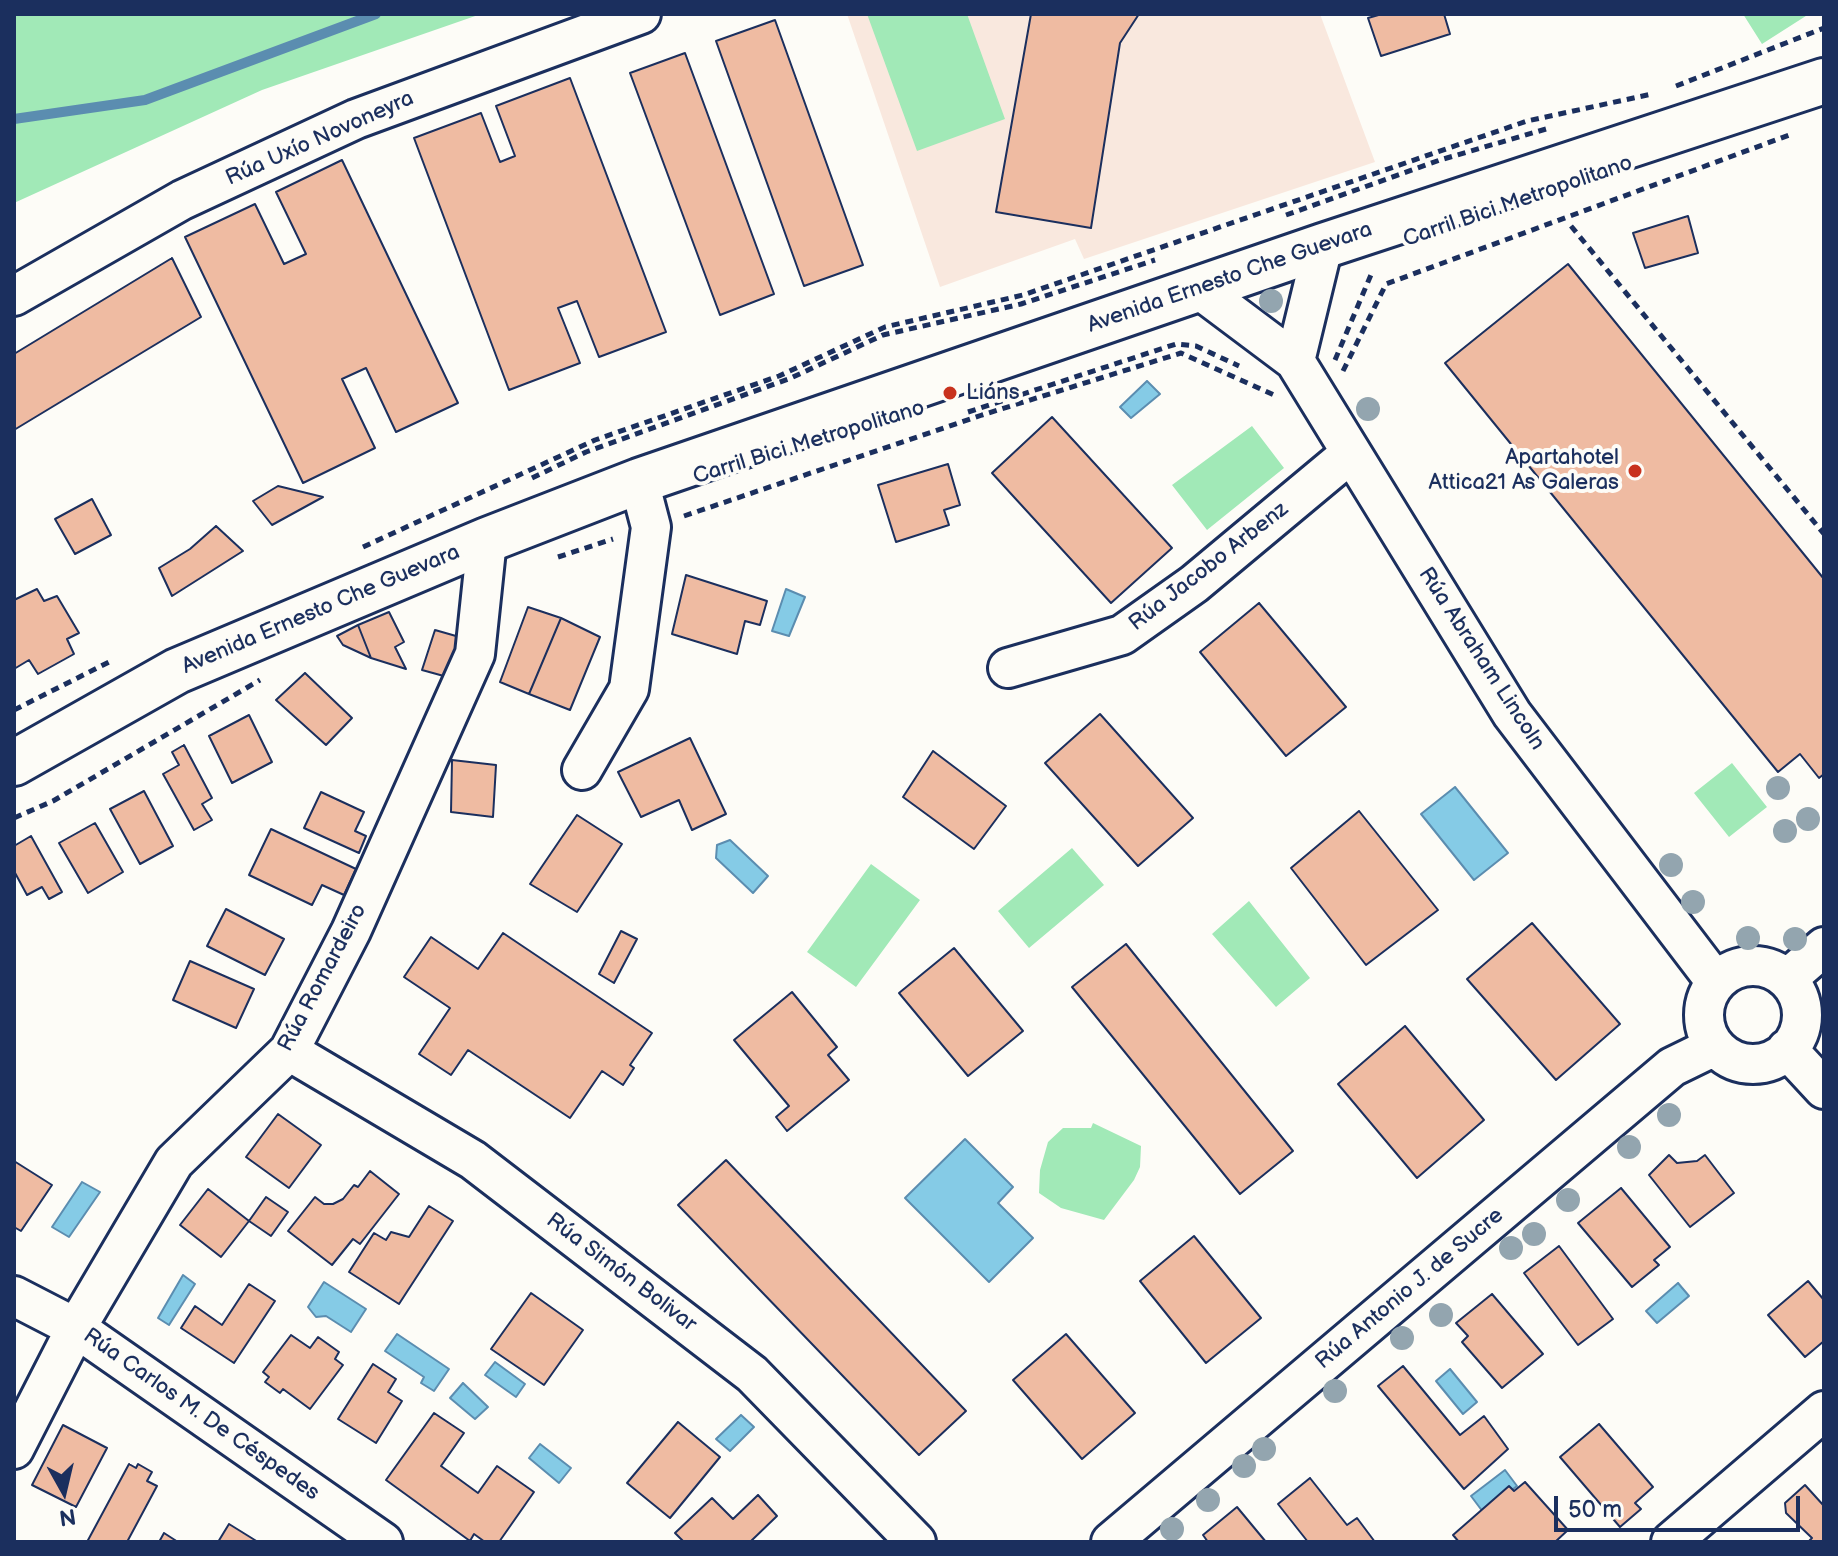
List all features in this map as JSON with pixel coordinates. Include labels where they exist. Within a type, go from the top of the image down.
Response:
[{"type":"main road","name":"Avenida Ernesto Che Guevara","points":[[14,763],[177,671],[487,540],[639,481],[1323,246],[1824,81]]},
{"type":"street","name":"Rúa Uxío Novoneyra","points":[[14,296],[182,200],[356,119],[641,14]]},
{"type":"street","points":[[1305,378],[1323,246]]},
{"type":"street","name":"Rúa Abraham Lincoln","points":[[1199,289],[1305,378],[1512,714],[1716,982]]},
{"type":"street","name":"Rúa Jacobo Arbenz","points":[[1008,668],[1122,635],[1194,584],[1351,453]]},
{"type":"street","points":[[582,770],[629,689],[651,527],[639,481]]},
{"type":"street","name":"Rúa Romardeiro","points":[[14,1449],[76,1328],[174,1162],[289,1051],[351,931],[475,654],[487,540]]},
{"type":"street","points":[[1787,979],[1824,947]]},
{"type":"street","points":[[1759,966],[1787,979],[1796,992],[1801,1022],[1787,1049],[1774,1059],[1759,1063],[1727,1057],[1715,1046],[1704,1021],[1705,1007],[1716,982],[1743,967],[1759,966]]},
{"type":"street","name":"Rúa Antonio J. de Sucre","points":[[1111,1542],[1672,1067],[1715,1046]]},
{"type":"street","points":[[1787,1049],[1824,1089]]},
{"type":"street","name":"Rúa Simón Bolivar","points":[[289,1051],[473,1160],[752,1374],[916,1542]]},
{"type":"street","name":"Rúa Carlos M. De Céspedes","points":[[14,1296],[76,1328],[383,1542]]},
{"type":"street","points":[[1671,1542],[1824,1411]]},
{"type":"path","points":[[651,527],[968,420],[1181,353],[1285,400],[1305,378],[1341,374],[1386,284],[1786,138]]},
{"type":"path","points":[[1571,226],[1824,534]]},
{"type":"path","name":"Carril Bici Metropolitano","points":[[1305,378],[1331,369],[1374,268],[1387,264]]},
{"type":"path","name":"Carril Bici Metropolitano","points":[[918,428],[1176,344],[1196,346],[1248,370]]},
{"type":"path","points":[[14,818],[53,801],[274,671]]},
{"type":"shaded area","points":[[847,14],[1320,14],[1375,162],[1084,259],[1075,239],[940,287]]},
{"type":"green space","points":[[14,14],[481,14],[262,90],[14,203]]},
{"type":"green space","points":[[867,14],[967,14],[1005,119],[917,151]]},
{"type":"green space","points":[[1743,14],[1809,14],[1762,44]]},
{"type":"green space","points":[[1252,426],[1284,468],[1207,530],[1172,485]]},
{"type":"green space","points":[[1732,763],[1767,807],[1729,837],[1694,793]]},
{"type":"green space","points":[[1072,848],[1104,885],[1029,948],[998,911]]},
{"type":"green space","points":[[871,864],[920,900],[856,987],[807,952]]},
{"type":"green space","points":[[1249,901],[1310,978],[1276,1007],[1212,934]]},
{"type":"green space","points":[[1093,1123],[1141,1146],[1140,1167],[1134,1180],[1104,1220],[1061,1208],[1039,1193],[1040,1170],[1048,1142],[1063,1128],[1091,1128]]},
{"type":"water","points":[[1147,381],[1160,394],[1131,418],[1120,407]]},
{"type":"water","points":[[786,589],[805,597],[789,636],[772,631]]},
{"type":"water","points":[[1455,787],[1508,853],[1474,880],[1421,814]]},
{"type":"water","points":[[730,840],[768,876],[753,893],[716,858],[717,845]]},
{"type":"water","points":[[965,1139],[1013,1187],[998,1203],[1033,1238],[989,1282],[905,1198]]},
{"type":"water","points":[[82,1182],[100,1192],[69,1237],[52,1227]]},
{"type":"water","points":[[183,1275],[195,1284],[169,1325],[158,1318]]},
{"type":"water","points":[[324,1282],[366,1309],[351,1332],[326,1316],[316,1317],[308,1307]]},
{"type":"water","points":[[1678,1283],[1689,1296],[1657,1323],[1646,1311]]},
{"type":"water","points":[[397,1334],[449,1369],[434,1391],[421,1383],[424,1377],[385,1351]]},
{"type":"water","points":[[495,1362],[525,1384],[516,1397],[485,1375]]},
{"type":"water","points":[[1450,1369],[1477,1402],[1463,1414],[1436,1381]]},
{"type":"water","points":[[463,1383],[488,1407],[475,1419],[450,1398]]},
{"type":"water","points":[[741,1415],[754,1427],[730,1451],[716,1439]]},
{"type":"water","points":[[540,1444],[571,1468],[559,1483],[529,1458]]},
{"type":"water","points":[[1505,1470],[1517,1486],[1483,1512],[1471,1496]]},
{"type":"building","points":[[1031,14],[1139,14],[1120,43],[1091,228],[996,212]]},
{"type":"building","points":[[1382,14],[1444,14],[1450,34],[1381,56],[1368,18]]},
{"type":"building","points":[[775,20],[863,265],[804,286],[716,41]]},
{"type":"building","points":[[685,53],[774,294],[720,315],[630,73]]},
{"type":"building","points":[[570,78],[666,332],[599,357],[577,301],[558,308],[580,363],[509,390],[414,138],[481,113],[500,162],[515,156],[496,106]]},
{"type":"building","points":[[342,160],[458,403],[396,432],[366,368],[342,379],[375,448],[303,483],[185,237],[255,204],[284,264],[306,254],[276,192]]},
{"type":"building","points":[[1688,216],[1698,253],[1645,268],[1633,233]]},
{"type":"building","points":[[172,258],[201,317],[14,430],[14,354]]},
{"type":"building","name":"Apartahotel Attica21 As Galeras","points":[[1568,264],[1824,579],[1824,774],[1819,778],[1800,754],[1778,772],[1445,363]]},
{"type":"building","points":[[1052,417],[1172,548],[1111,603],[992,473]]},
{"type":"building","points":[[948,464],[960,505],[944,510],[949,525],[896,542],[878,485]]},
{"type":"building","points":[[278,486],[323,497],[272,525],[253,501]]},
{"type":"building","points":[[92,499],[111,535],[75,554],[55,519]]},
{"type":"building","points":[[216,526],[243,551],[172,596],[159,568],[190,549]]},
{"type":"building","points":[[686,575],[767,601],[760,625],[745,621],[737,654],[672,634]]},
{"type":"building","points":[[37,589],[44,601],[57,596],[79,633],[67,639],[74,654],[38,674],[29,660],[14,669],[14,600]]},
{"type":"building","points":[[1259,603],[1346,707],[1286,756],[1200,652]]},
{"type":"building","points":[[528,607],[561,618],[529,694],[500,682]]},
{"type":"building","points":[[389,612],[404,642],[395,647],[406,669],[371,658],[358,625]]},
{"type":"building","points":[[561,618],[600,637],[570,710],[529,694]]},
{"type":"building","points":[[358,625],[371,658],[343,645],[337,636]]},
{"type":"building","points":[[435,630],[463,638],[451,678],[422,670]]},
{"type":"building","points":[[305,673],[352,718],[326,745],[276,700]]},
{"type":"building","points":[[1100,714],[1193,818],[1138,866],[1045,763]]},
{"type":"building","points":[[249,715],[272,762],[232,783],[209,736]]},
{"type":"building","points":[[690,738],[726,814],[692,830],[679,800],[641,817],[618,772]]},
{"type":"building","points":[[184,745],[212,798],[202,804],[212,820],[194,830],[163,774],[179,765],[172,752]]},
{"type":"building","points":[[933,751],[1006,806],[974,849],[903,797]]},
{"type":"building","points":[[452,760],[496,765],[493,817],[451,812]]},
{"type":"building","points":[[144,791],[173,846],[140,864],[110,809]]},
{"type":"building","points":[[321,792],[364,812],[355,831],[366,836],[359,853],[304,828]]},
{"type":"building","points":[[1359,811],[1438,910],[1366,965],[1291,868]]},
{"type":"building","points":[[577,815],[622,844],[577,912],[530,884]]},
{"type":"building","points":[[95,823],[123,872],[88,893],[59,843]]},
{"type":"building","points":[[271,829],[356,869],[344,895],[322,885],[312,905],[249,875]]},
{"type":"building","points":[[31,836],[62,892],[49,899],[42,887],[27,895],[14,871],[14,846]]},
{"type":"building","points":[[226,909],[284,939],[265,975],[207,946]]},
{"type":"building","points":[[1532,923],[1620,1024],[1556,1080],[1467,979]]},
{"type":"building","points":[[621,931],[637,939],[614,983],[599,974]]},
{"type":"building","points":[[503,933],[652,1033],[630,1065],[634,1068],[623,1085],[602,1071],[570,1118],[468,1050],[451,1075],[419,1054],[450,1008],[404,977],[431,937],[478,969]]},
{"type":"building","points":[[1126,944],[1293,1151],[1240,1194],[1072,987]]},
{"type":"building","points":[[954,948],[1023,1031],[968,1076],[899,993]]},
{"type":"building","points":[[190,961],[254,989],[236,1028],[173,1000]]},
{"type":"building","points":[[792,992],[837,1047],[828,1055],[849,1080],[787,1131],[776,1117],[789,1106],[734,1040]]},
{"type":"building","points":[[1405,1026],[1484,1120],[1417,1178],[1338,1084]]},
{"type":"building","points":[[278,1114],[321,1145],[289,1188],[246,1157]]},
{"type":"building","points":[[1669,1155],[1677,1163],[1697,1161],[1705,1155],[1734,1193],[1690,1227],[1649,1175]]},
{"type":"building","points":[[726,1160],[966,1411],[919,1455],[678,1205]]},
{"type":"building","points":[[14,1161],[52,1185],[21,1231],[14,1227]]},
{"type":"building","points":[[370,1171],[399,1194],[360,1244],[353,1239],[332,1265],[288,1231],[315,1197],[324,1204],[333,1204],[343,1199],[354,1185],[358,1187]]},
{"type":"building","points":[[1621,1188],[1670,1247],[1654,1260],[1659,1265],[1632,1287],[1578,1223]]},
{"type":"building","points":[[208,1189],[249,1221],[221,1257],[180,1225]]},
{"type":"building","points":[[266,1197],[288,1212],[271,1236],[249,1221]]},
{"type":"building","points":[[429,1206],[453,1221],[399,1304],[349,1272],[374,1233],[386,1240],[391,1232],[409,1237]]},
{"type":"building","points":[[1194,1236],[1261,1318],[1206,1363],[1140,1281]]},
{"type":"building","points":[[1559,1246],[1613,1319],[1578,1345],[1524,1273]]},
{"type":"building","points":[[1808,1281],[1824,1300],[1824,1341],[1805,1357],[1768,1315]]},
{"type":"building","points":[[249,1284],[275,1301],[234,1363],[181,1328],[195,1306],[222,1325]]},
{"type":"building","points":[[531,1293],[583,1330],[544,1385],[491,1349]]},
{"type":"building","points":[[1492,1294],[1543,1354],[1502,1388],[1462,1342],[1468,1336],[1456,1323]]},
{"type":"building","points":[[1066,1334],[1135,1413],[1082,1459],[1013,1380]]},
{"type":"building","points":[[291,1335],[310,1348],[318,1337],[339,1352],[335,1359],[343,1365],[310,1409],[283,1389],[280,1393],[265,1382],[269,1377],[263,1372]]},
{"type":"building","points":[[373,1364],[396,1379],[388,1392],[402,1401],[376,1443],[338,1419]]},
{"type":"building","points":[[1403,1366],[1460,1435],[1484,1416],[1508,1449],[1464,1489],[1378,1386]]},
{"type":"building","points":[[434,1413],[464,1433],[441,1466],[478,1493],[497,1466],[534,1492],[499,1542],[485,1542],[474,1534],[470,1541],[386,1480]]},
{"type":"building","points":[[678,1422],[720,1457],[670,1518],[627,1483]]},
{"type":"building","points":[[1599,1424],[1653,1487],[1635,1503],[1641,1509],[1620,1527],[1560,1457]]},
{"type":"building","points":[[63,1425],[107,1448],[76,1507],[32,1485]]},
{"type":"building","points":[[129,1464],[136,1468],[138,1464],[152,1472],[147,1481],[157,1486],[127,1542],[87,1542]]},
{"type":"building","points":[[1310,1478],[1347,1525],[1357,1518],[1375,1542],[1308,1542],[1278,1504]]},
{"type":"building","points":[[1525,1482],[1568,1530],[1555,1542],[1459,1542],[1453,1535],[1509,1486],[1514,1491]]},
{"type":"building","points":[[1805,1485],[1824,1506],[1824,1542],[1808,1542],[1812,1538],[1786,1513],[1785,1503]]},
{"type":"building","points":[[758,1495],[777,1516],[750,1542],[684,1542],[675,1533],[712,1498],[733,1519]]},
{"type":"building","points":[[1237,1507],[1266,1542],[1208,1542],[1203,1535]]},
{"type":"building","points":[[229,1524],[258,1542],[218,1542]]},
{"type":"building","points":[[164,1533],[178,1542],[159,1542]]},
{"type":"waterway","points":[[14,119],[145,100],[376,14]]},
{"type":"place","name":"Liáns","points":[[950,393]]},
{"type":"place","name":"Apartahotel Attica21 As Galeras","points":[[1635,471]]}]
